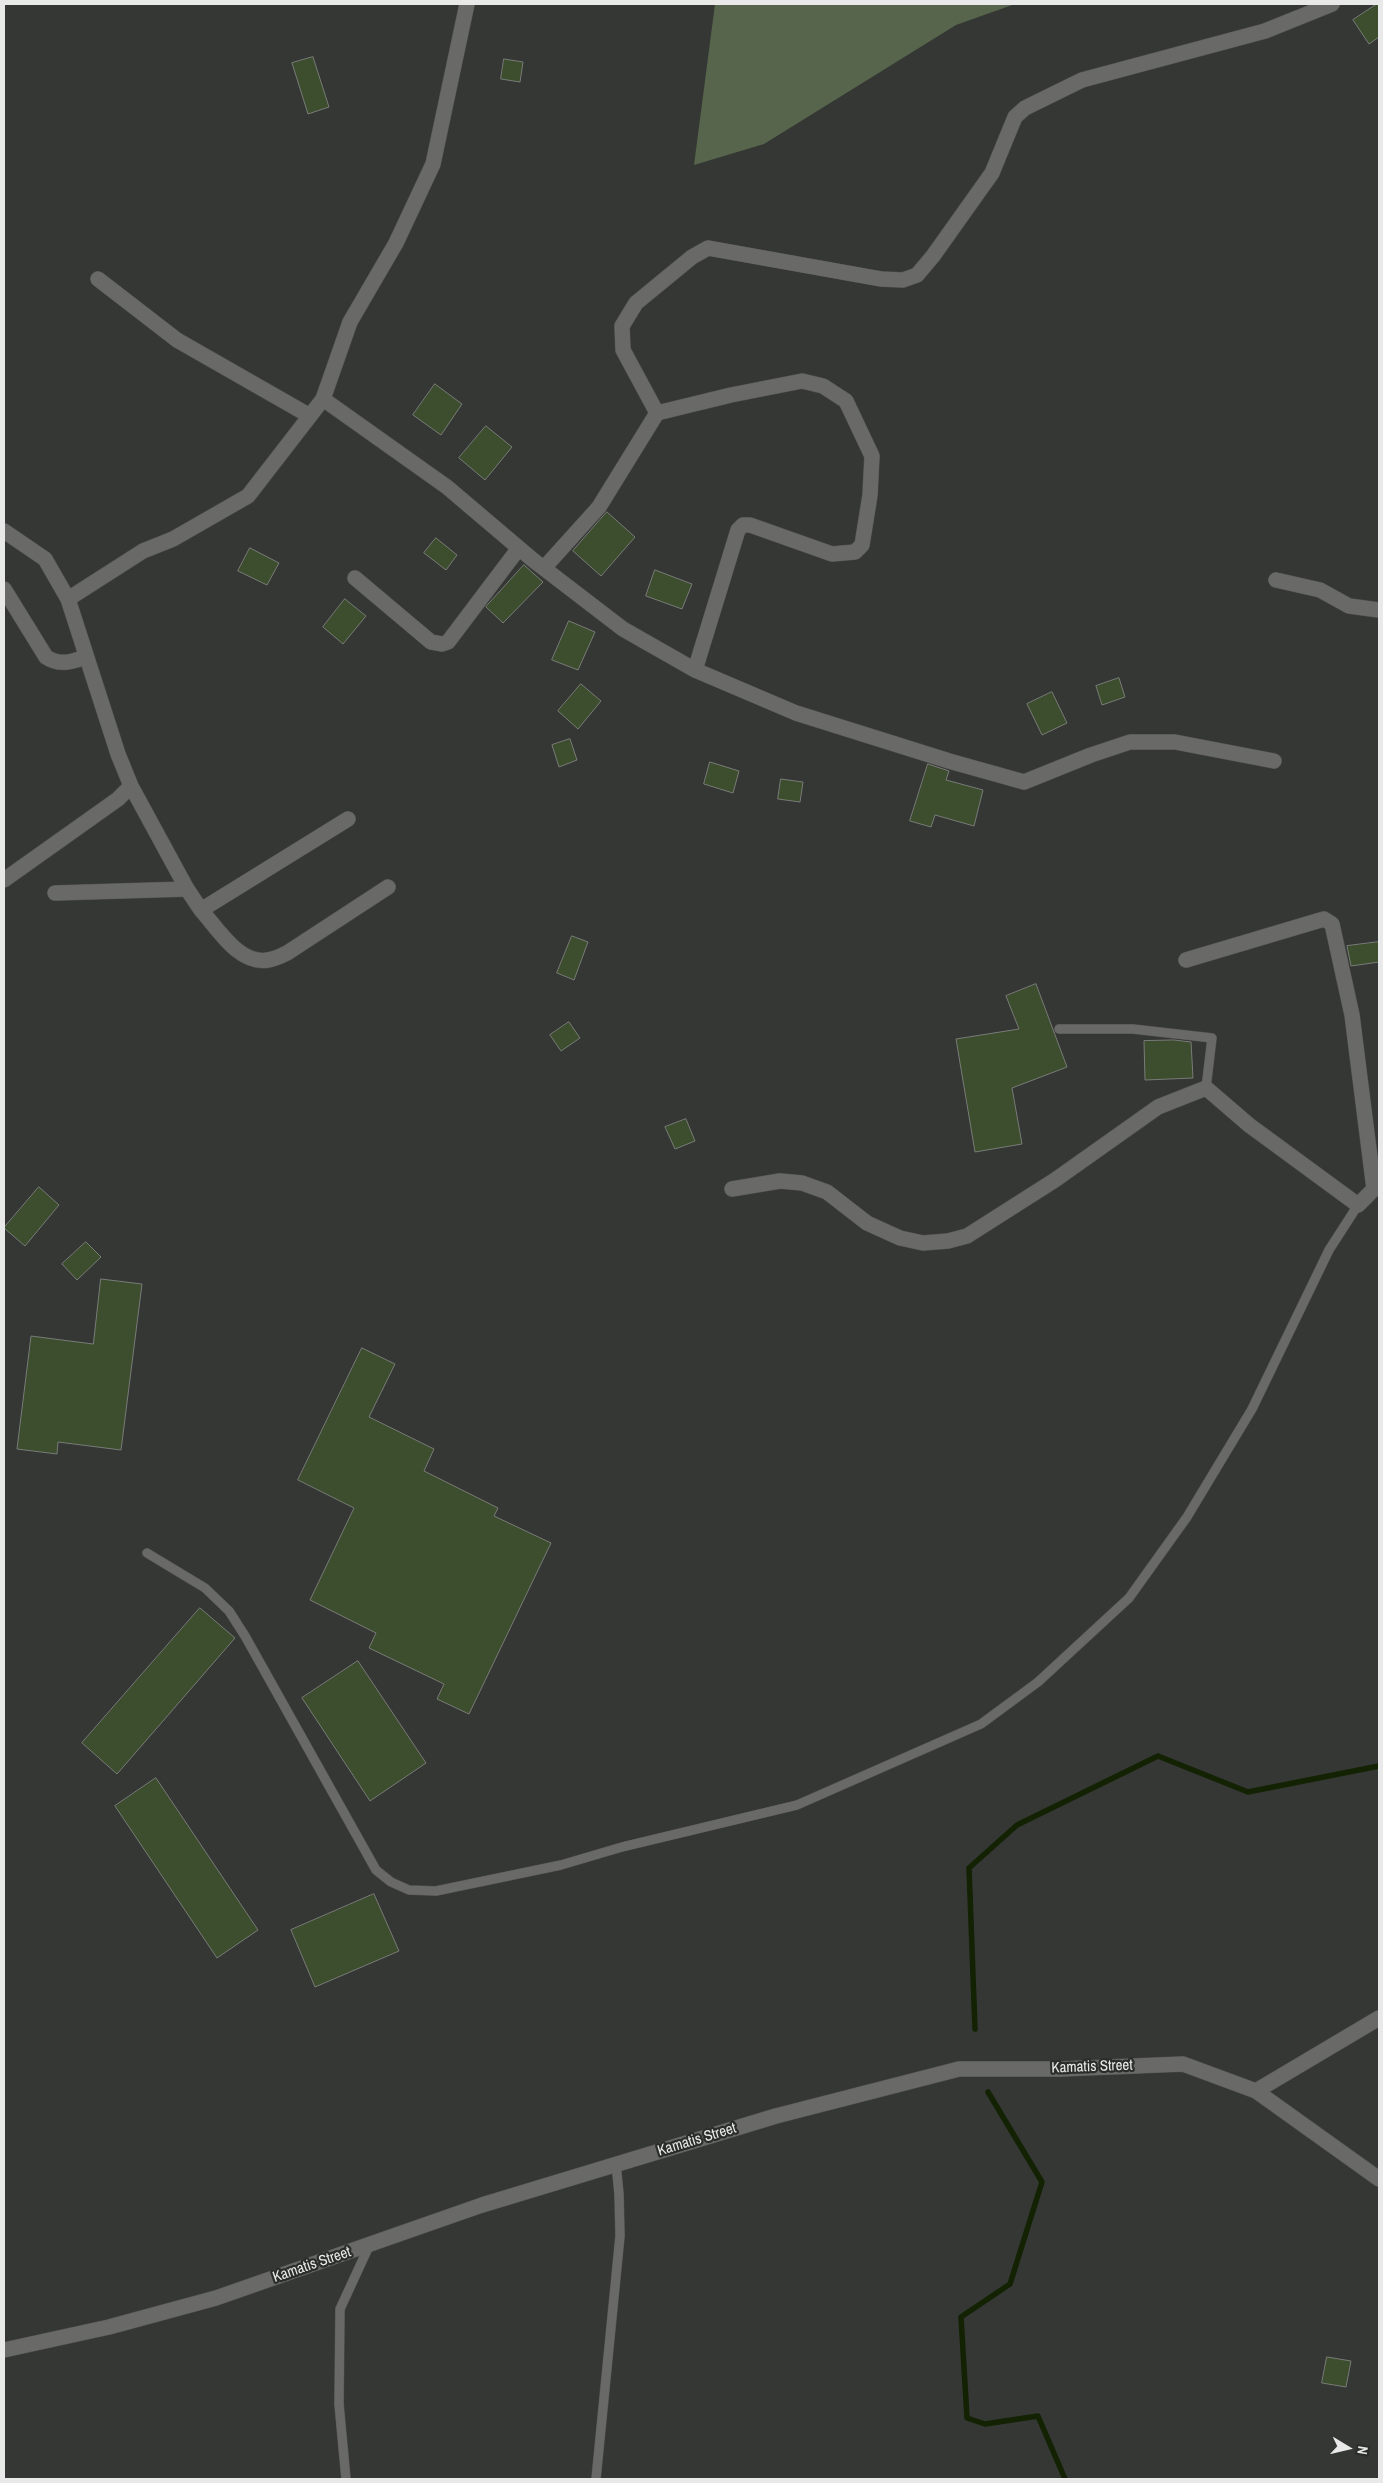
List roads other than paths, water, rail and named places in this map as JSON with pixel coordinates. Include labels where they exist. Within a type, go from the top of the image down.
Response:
[{"type":"street","points":[[68,599],[143,551],[173,539],[248,496],[323,399],[350,322],[396,243],[433,164],[467,4]]},
{"type":"street","points":[[657,413],[623,350],[622,326],[636,303],[692,257],[708,248],[881,279],[903,280],[917,275],[933,256],[992,173],[1015,117],[1025,108],[1082,80],[1265,31],[1332,4]]},
{"type":"street","points":[[98,279],[177,340],[310,416]]},
{"type":"street","points":[[544,568],[599,507],[657,413],[731,395],[802,381],[823,386],[846,401],[872,456],[870,494],[862,545],[856,552],[832,554],[750,525],[743,525],[738,530],[695,670]]},
{"type":"street","points":[[323,399],[447,487],[519,548],[623,629],[695,670],[796,713],[949,761],[1024,782],[1091,755],[1130,742],[1174,742],[1274,761]]},
{"type":"street","points":[[4,531],[44,559],[68,599],[118,754],[131,786],[187,889],[202,910],[241,955],[260,961],[269,960],[287,953],[388,886]]},
{"type":"street","points":[[355,578],[431,642],[442,644],[448,642],[519,548]]},
{"type":"street","points":[[1276,580],[1320,590],[1350,606],[1379,610]]},
{"type":"street","points":[[4,589],[46,657],[54,662],[70,663],[86,657]]},
{"type":"street","points":[[4,880],[118,799],[131,786]]},
{"type":"street","points":[[202,910],[348,819]]},
{"type":"street","points":[[55,893],[187,889]]},
{"type":"street","points":[[732,1189],[780,1181],[802,1182],[827,1192],[867,1223],[900,1238],[923,1242],[948,1242],[967,1236],[1056,1180],[1158,1107],[1206,1088],[1285,1152],[1358,1205],[1377,1186],[1352,1015],[1332,924],[1324,919],[1186,960]]},
{"type":"street","points":[[1256,2091],[1379,2018]]},
{"type":"street","name":"Kamatis Street","points":[[4,2350],[109,2327],[216,2298],[482,2205],[776,2116],[959,2069],[1183,2064],[1256,2091],[1379,2178]]},
{"type":"lane","points":[[1058,1030],[1133,1029],[1212,1038],[1206,1088]]},
{"type":"lane","points":[[147,1553],[205,1588],[228,1611],[246,1636],[376,1870],[391,1882],[409,1890],[436,1891],[561,1865],[622,1847],[797,1805],[981,1724],[1038,1682],[1129,1598],[1187,1517],[1252,1409],[1329,1250],[1358,1205]]},
{"type":"lane","points":[[596,2479],[620,2236],[616,2164]]},
{"type":"lane","points":[[346,2479],[339,2404],[340,2309],[370,2244]]},
{"type":"waterway","points":[[975,2029],[969,1868],[1017,1825],[1158,1756],[1248,1792],[1379,1766]]},
{"type":"waterway","points":[[988,2092],[1042,2182],[1010,2284],[961,2317],[967,2418],[985,2424],[1038,2416],[1065,2479]]}]
